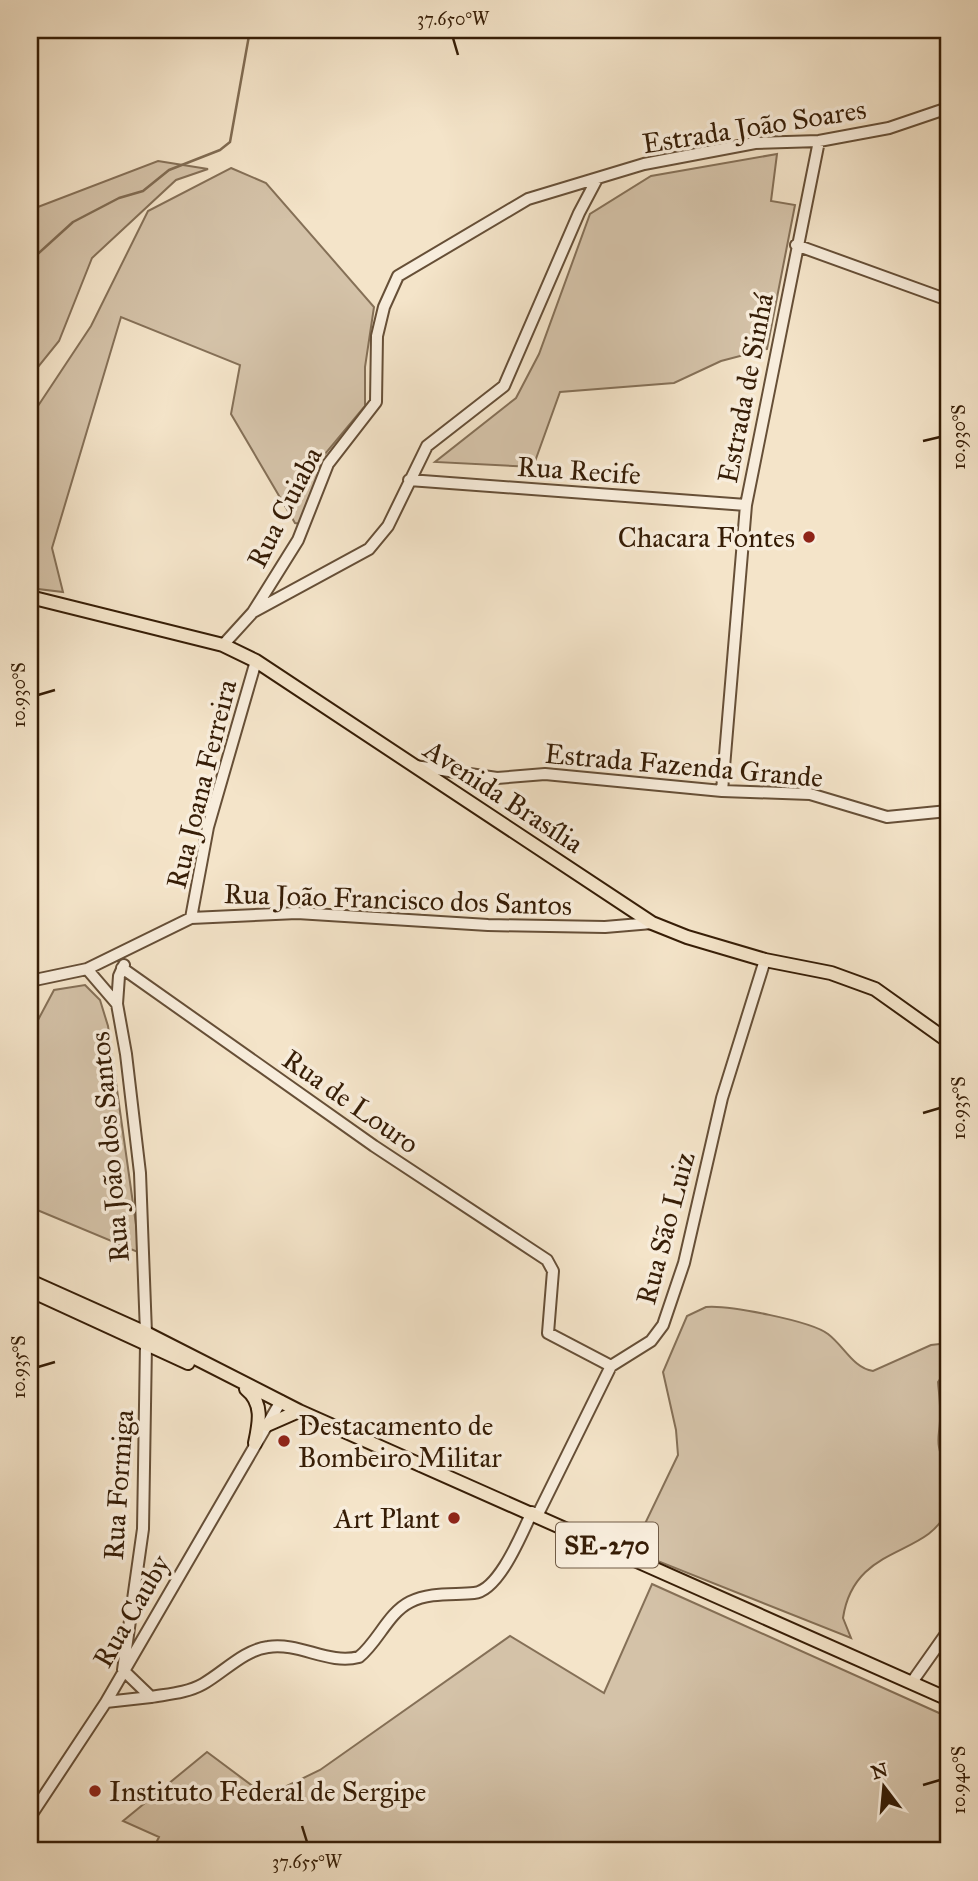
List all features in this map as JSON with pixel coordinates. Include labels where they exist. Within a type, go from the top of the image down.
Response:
[{"type":"main road","name":"Avenida Brasília","points":[[30,597],[223,645],[256,661],[652,923],[687,937],[765,960],[831,973],[875,989],[932,1027],[948,1041]]},
{"type":"main road","name":"SE-270","points":[[30,1281],[246,1389],[267,1395]]},
{"type":"main road","name":"SE-270","points":[[30,1290],[146,1339],[299,1411],[535,1513],[948,1699]]},
{"type":"main road","points":[[246,1389],[256,1402],[260,1415],[255,1444]]},
{"type":"main road","points":[[267,1425],[299,1411]]},
{"type":"street","name":"Estrada João Soares","points":[[384,307],[396,277],[522,201],[644,164],[766,142],[819,141],[889,128],[948,108]]},
{"type":"street","name":"Estrada de Sinhá","points":[[722,791],[746,505],[796,245],[819,141]]},
{"type":"street","points":[[223,645],[253,612],[369,549],[388,526],[427,446],[507,381],[579,213],[597,179]]},
{"type":"street","points":[[796,245],[948,300]]},
{"type":"street","name":"Rua Cuiaba","points":[[253,612],[298,540],[328,464],[376,402],[374,350],[384,307]]},
{"type":"street","name":"Rua Recife","points":[[409,480],[746,505]]},
{"type":"street","name":"Rua Joana Ferreira","points":[[191,918],[208,827],[256,661]]},
{"type":"street","name":"Estrada Fazenda Grande","points":[[415,766],[491,777],[545,774],[722,791],[810,794],[887,817],[948,811]]},
{"type":"street","name":"Rua João Francisco dos Santos","points":[[30,981],[87,969],[191,918],[297,913],[488,925],[593,927],[652,923]]},
{"type":"street","points":[[117,1004],[122,968],[130,949]]},
{"type":"street","name":"Rua São Luiz","points":[[611,1366],[651,1341],[663,1325],[686,1257],[722,1098],[765,960]]},
{"type":"street","name":"Rua de Louro","points":[[122,968],[374,1146],[547,1260],[553,1271],[547,1329],[551,1336],[611,1366]]},
{"type":"street","name":"Rua João dos Santos","points":[[87,969],[117,1004],[140,1173],[146,1339]]},
{"type":"street","points":[[932,1027],[948,1032]]},
{"type":"street","name":"Rua Formiga","points":[[123,1670],[144,1529],[146,1339]]},
{"type":"street","points":[[106,1702],[151,1697],[201,1685],[254,1650],[271,1646],[299,1649],[329,1657],[359,1657],[409,1603],[439,1594],[478,1593],[488,1588],[535,1513],[611,1366]]},
{"type":"street","name":"Rua Cauby","points":[[30,1817],[106,1702],[281,1401]]},
{"type":"street","points":[[912,1682],[948,1631]]},
{"type":"street","points":[[123,1670],[135,1685],[151,1697]]},
{"type":"shaded area","points":[[777,154],[771,201],[795,205],[767,349],[721,361],[674,383],[560,392],[533,467],[435,462],[516,398],[539,354],[590,214],[651,176]]},
{"type":"shaded area","points":[[158,161],[208,169],[176,180],[92,258],[59,341],[30,377],[30,210]]},
{"type":"shaded area","points":[[231,168],[266,183],[374,307],[365,367],[365,406],[325,454],[301,524],[295,523],[231,414],[240,365],[121,317],[52,548],[63,592],[30,588],[30,418],[91,326],[148,211]]},
{"type":"shaded area","points":[[85,985],[100,1000],[108,1026],[140,1253],[30,1207],[30,1035],[54,990]]},
{"type":"shaded area","points":[[706,1307],[769,1315],[819,1329],[834,1339],[860,1366],[873,1371],[931,1345],[948,1343],[948,1368],[938,1382],[938,1444],[949,1486],[947,1510],[938,1525],[925,1537],[876,1564],[861,1576],[850,1594],[843,1618],[851,1638],[655,1560],[639,1546],[641,1532],[678,1455],[676,1430],[663,1372],[687,1316]]},
{"type":"shaded area","points":[[652,1584],[948,1717],[948,1851],[152,1851],[159,1837],[123,1821],[207,1752],[266,1796],[320,1770],[510,1636],[604,1693]]},
{"type":"waterway","points":[[30,261],[73,222],[119,198],[143,191],[169,170],[220,150],[230,142],[250,30]]},
{"type":"place","name":"Chacara Fontes","points":[[809,537]]},
{"type":"place","name":"Destacamento de Bombeiro Militar","points":[[284,1441]]},
{"type":"place","name":"Art Plant","points":[[454,1518]]},
{"type":"place","name":"Instituto Federal de Sergipe","points":[[95,1791]]}]
